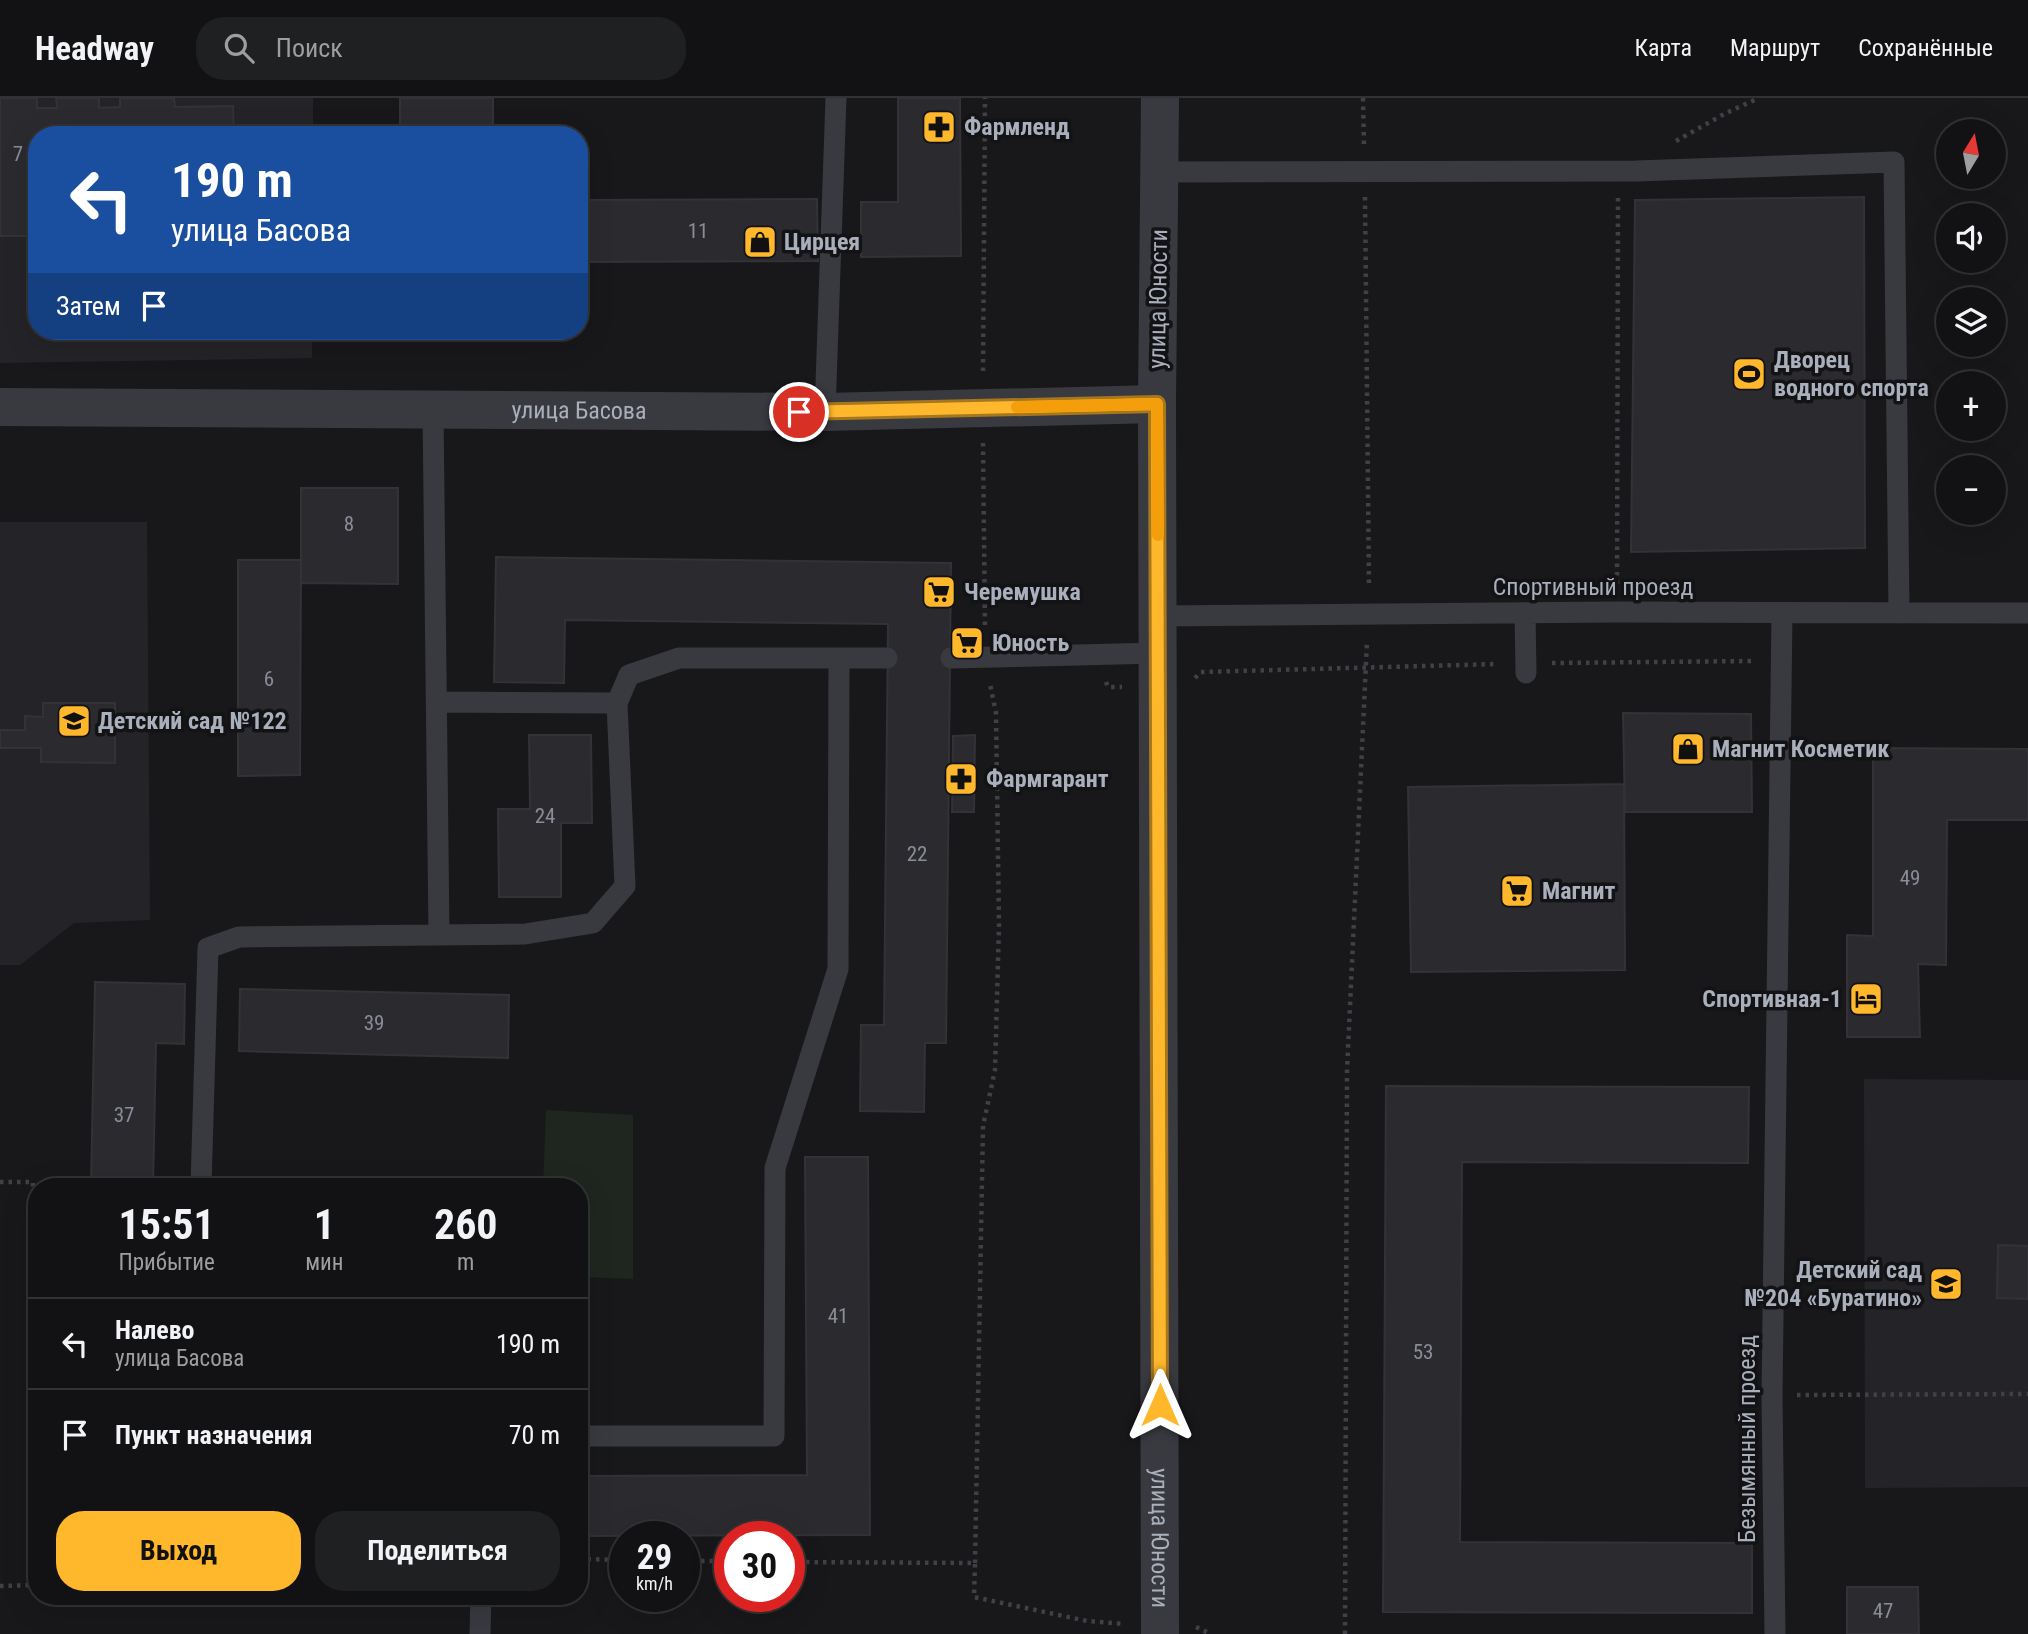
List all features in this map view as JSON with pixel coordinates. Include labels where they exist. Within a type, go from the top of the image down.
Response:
[{"type":"street","name":"улица Юности","points":[[1160,98],[1157,404],[1160,1630]]},
{"type":"street","name":"улица Басова","points":[[0,407],[825,412],[1157,404]]},
{"type":"lane","points":[[825,412],[836,98]]},
{"type":"lane","points":[[1160,172],[1636,171],[1894,162],[1899,613]]},
{"type":"lane","points":[[433,410],[439,935]]},
{"type":"lane","name":"Спортивный проезд","points":[[951,658],[1159,652],[1369,613],[2028,613]]},
{"type":"lane","points":[[1525,613],[1525,668]]},
{"type":"lane","name":"Безымянный проезд","points":[[1775,1634],[1772,1395],[1782,613]]},
{"type":"lane","points":[[201,1178],[208,948],[239,937],[525,934],[593,923],[625,886],[617,703],[629,675],[679,658],[887,658]]},
{"type":"lane","points":[[588,1436],[774,1436],[775,1168],[838,969],[839,658]]},
{"type":"lane","points":[[436,702],[617,703]]},
{"type":"lane","points":[[480,1634],[481,1605]]},
{"type":"path","points":[[1345,1634],[1347,1071],[1369,613],[1363,98]]},
{"type":"path","points":[[1617,612],[1618,191],[1636,171],[1674,142],[1759,98]]},
{"type":"path","points":[[1101,673],[1108,687],[1159,652],[1192,682],[1201,672],[1525,668],[1781,661]]},
{"type":"path","points":[[988,673],[996,713],[999,926],[995,1070],[982,1126],[974,1597],[1087,1621],[1160,1630],[1186,1623],[1211,1634]]},
{"type":"path","points":[[0,1182],[28,1182]]},
{"type":"path","points":[[1772,1395],[2028,1394]]},
{"type":"path","points":[[588,1559],[609,1560]]},
{"type":"path","points":[[805,1562],[975,1563]]},
{"type":"path","points":[[0,1586],[28,1586]]},
{"type":"shaded area","points":[[0,98],[313,98],[313,126],[28,126],[28,340],[312,340],[312,358],[0,363]]},
{"type":"shaded area","name":"Детский сад №122","points":[[0,522],[147,522],[150,920],[74,923],[20,965],[0,965]]},
{"type":"shaded area","name":"Детский сад №204 «Буратино»","points":[[1864,1079],[2028,1080],[2028,1487],[1865,1488]]},
{"type":"shaded area","points":[[546,1110],[633,1115],[633,1279],[588,1277],[588,1178],[543,1178]]},
{"type":"building","points":[[0,98],[37,98],[37,108],[57,108],[56,98],[99,98],[99,108],[120,107],[120,98],[174,98],[175,107],[233,106],[234,126],[28,126],[28,236],[0,236]]},
{"type":"building","points":[[400,98],[493,98],[493,126],[400,126]]},
{"type":"building","points":[[898,98],[960,98],[961,256],[861,257],[861,202],[898,202]]},
{"type":"building","name":"Дворец водного спорта","points":[[1864,197],[1865,548],[1631,552],[1635,200]]},
{"type":"building","points":[[817,199],[818,261],[588,262],[588,200]]},
{"type":"building","points":[[301,488],[398,488],[398,584],[301,583]]},
{"type":"building","points":[[496,557],[951,563],[946,1043],[925,1043],[924,1112],[860,1111],[861,1025],[884,1025],[888,624],[565,620],[564,683],[494,682]]},
{"type":"building","points":[[238,560],[301,560],[300,775],[238,776]]},
{"type":"building","points":[[43,703],[115,703],[115,763],[41,762],[41,748],[0,748],[0,730],[25,730],[25,716],[43,717]]},
{"type":"building","name":"Магнит Косметик","points":[[1623,713],[1751,714],[1752,812],[1625,812]]},
{"type":"building","points":[[529,735],[591,735],[592,823],[561,823],[561,897],[499,897],[498,809],[530,809]]},
{"type":"building","points":[[975,735],[974,812],[952,812],[953,736]]},
{"type":"building","points":[[1873,748],[2028,749],[2028,820],[1947,820],[1946,965],[1918,964],[1920,1037],[1847,1037],[1847,935],[1873,936]]},
{"type":"building","name":"Магнит","points":[[1624,784],[1625,970],[1411,972],[1408,787]]},
{"type":"building","points":[[95,982],[185,984],[184,1044],[156,1043],[153,1178],[91,1178]]},
{"type":"building","points":[[240,989],[509,995],[508,1058],[239,1051]]},
{"type":"building","points":[[1386,1086],[1749,1087],[1748,1163],[1462,1162],[1460,1542],[1752,1543],[1752,1613],[1383,1612]]},
{"type":"building","points":[[805,1157],[868,1157],[870,1535],[805,1535],[805,1521],[714,1521],[714,1536],[700,1536],[700,1521],[609,1521],[609,1536],[588,1536],[588,1476],[807,1475]]},
{"type":"building","points":[[1998,1245],[2028,1246],[2028,1299],[1997,1298]]},
{"type":"building","points":[[1847,1587],[1918,1587],[1919,1634],[1847,1634]]},
{"type":"slow traffic","points":[[1017,407],[1157,404],[1158,535]]},
{"type":"place","name":"Фармленд","points":[[939,127]]},
{"type":"place","name":"Цирцея","points":[[760,242]]},
{"type":"place","name":"Дворец водного спорта","points":[[1749,374]]},
{"type":"place","name":"Черемушка","points":[[939,592]]},
{"type":"place","name":"Юность","points":[[967,643]]},
{"type":"place","name":"Детский сад №122","points":[[74,721]]},
{"type":"place","name":"Магнит Косметик","points":[[1688,749]]},
{"type":"place","name":"Фармгарант","points":[[961,779]]},
{"type":"place","name":"Магнит","points":[[1517,891]]},
{"type":"place","name":"Спортивная-1","points":[[1866,999]]},
{"type":"place","name":"Детский сад №204 «Буратино»","points":[[1946,1284]]},
{"type":"route","points":[[799,412],[1157,404],[1160,1405]]}]
